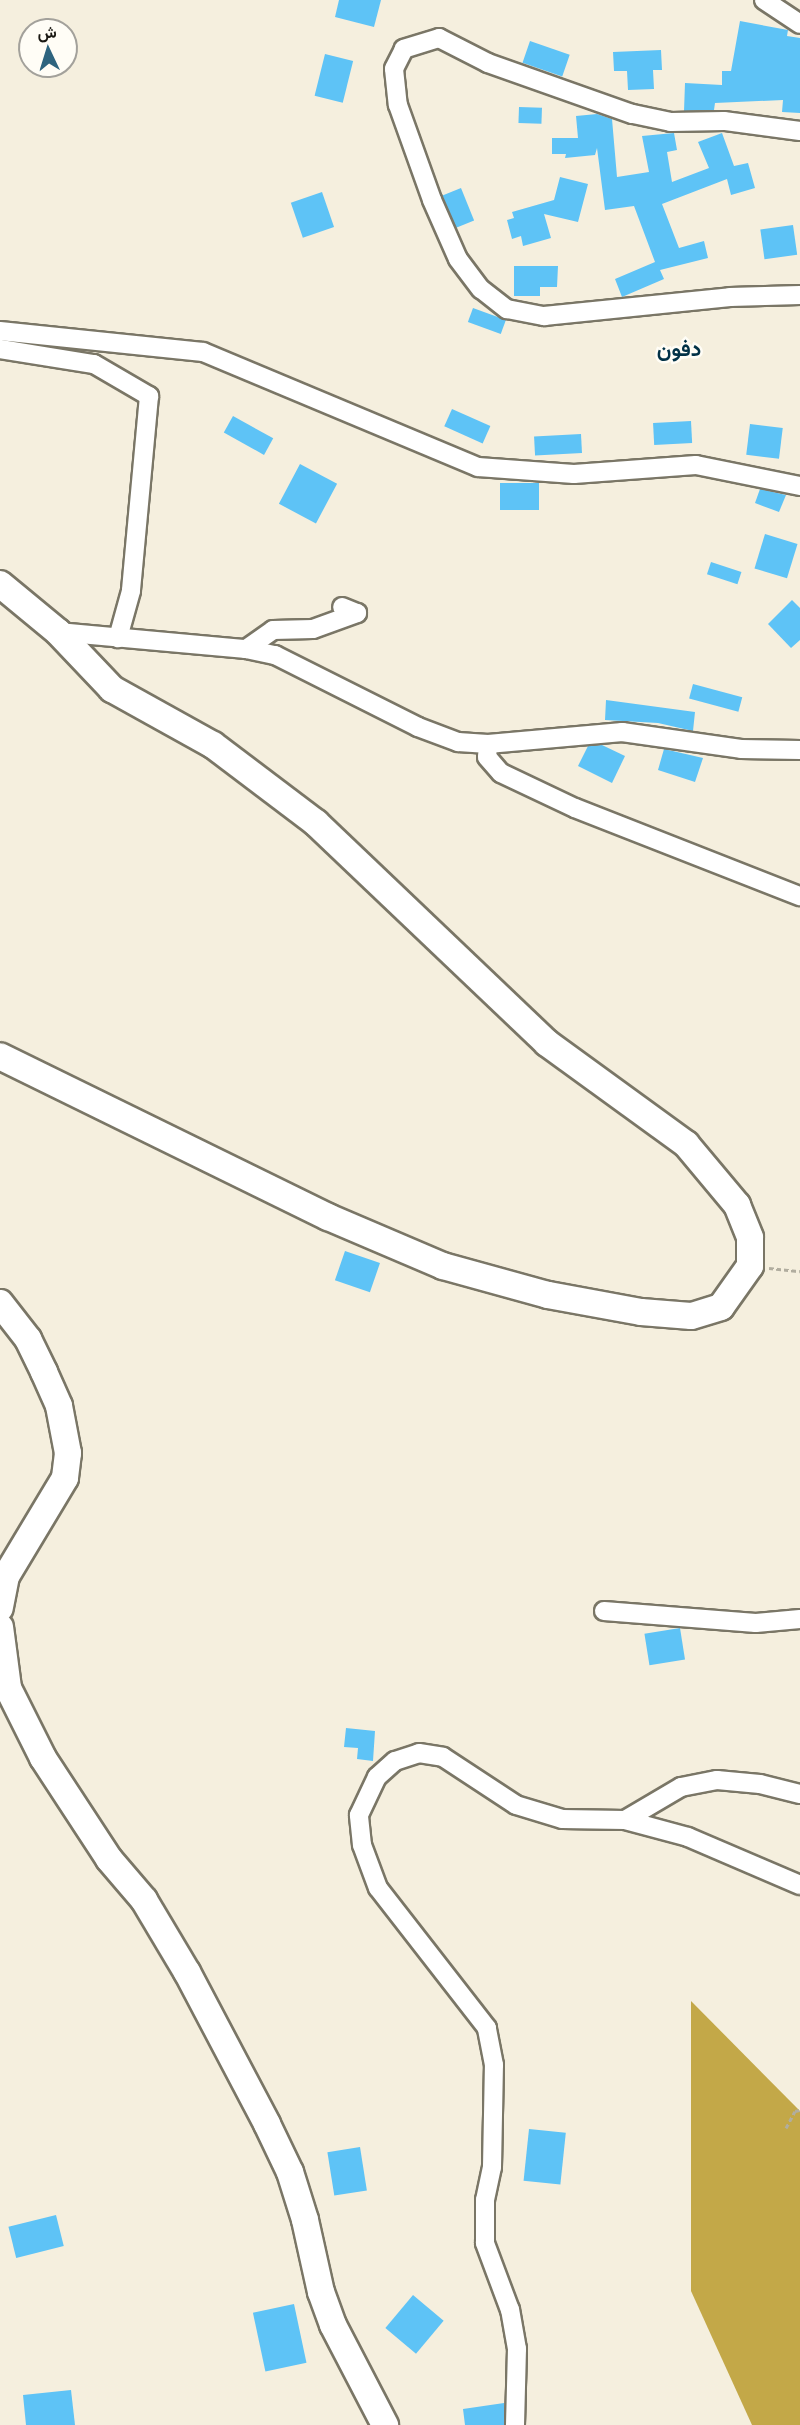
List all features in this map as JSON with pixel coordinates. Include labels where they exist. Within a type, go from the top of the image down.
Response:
[{"type":"street","points":[[764,0],[800,24]]},
{"type":"street","points":[[800,131],[724,121],[671,122],[632,114],[488,63],[439,38],[404,49],[394,69],[398,105],[432,200],[458,259],[481,289],[507,309],[544,316],[730,297],[800,296]]},
{"type":"street","points":[[0,331],[203,352],[478,468],[574,474],[696,465],[800,486]]},
{"type":"street","points":[[0,349],[94,364],[149,396],[130,591],[118,638]]},
{"type":"street","points":[[0,584],[58,632],[112,689],[213,745],[308,816],[547,1043],[686,1144],[737,1205],[750,1238],[750,1266],[721,1307],[691,1316],[641,1312],[548,1295],[443,1266],[328,1217],[0,1056]]},
{"type":"street","points":[[246,649],[273,630],[314,629],[357,613],[342,607]]},
{"type":"street","points":[[58,632],[246,649],[275,655],[418,727],[458,742],[488,744],[622,732],[741,749],[800,750]]},
{"type":"street","points":[[488,744],[487,757],[501,773],[575,808],[800,896]]},
{"type":"street","points":[[0,1303],[28,1339],[44,1372],[59,1406],[68,1453],[65,1478],[6,1576],[0,1608]]},
{"type":"street","points":[[604,1611],[756,1623],[800,1620]]},
{"type":"street","points":[[0,1627],[9,1688],[43,1758],[110,1859],[144,1900],[187,1972],[267,2124],[290,2172],[305,2220],[321,2292],[333,2325],[385,2425]]},
{"type":"street","points":[[515,2425],[517,2349],[510,2310],[485,2243],[484,2200],[492,2168],[494,2085],[487,2028],[378,1888],[362,1845],[359,1815],[377,1777],[395,1761],[419,1753],[443,1757],[516,1805],[562,1819],[625,1820],[688,1836],[800,1885]]},
{"type":"street","points":[[625,1820],[681,1787],[717,1780],[760,1784],[800,1794]]},
{"type":"path","points":[[750,1266],[800,1271]]},
{"type":"path","points":[[786,2128],[795,2111],[800,2110]]},
{"type":"shaded area","points":[[691,2001],[800,2111],[800,2425],[752,2425],[691,2291]]},
{"type":"building","points":[[339,0],[381,0],[374,27],[335,17]]},
{"type":"building","points":[[740,21],[788,30],[787,36],[800,38],[800,113],[782,112],[783,100],[715,103],[714,110],[684,111],[685,83],[722,85],[722,71],[731,71]]},
{"type":"building","points":[[530,41],[570,55],[562,76],[523,63]]},
{"type":"building","points":[[661,50],[662,70],[653,70],[654,89],[628,90],[627,71],[614,71],[613,52]]},
{"type":"building","points":[[325,54],[353,61],[343,103],[315,96]]},
{"type":"building","points":[[519,107],[542,108],[541,124],[518,123]]},
{"type":"building","points":[[597,114],[612,119],[617,177],[649,172],[642,136],[674,133],[677,150],[667,152],[672,182],[709,168],[698,142],[722,133],[734,166],[748,163],[755,188],[731,195],[727,179],[662,204],[679,248],[704,241],[708,258],[660,270],[664,279],[622,297],[615,279],[655,262],[634,206],[605,210],[597,148],[595,155],[565,158],[566,154],[552,154],[552,138],[578,138],[576,116]]},
{"type":"building","points":[[560,177],[588,184],[578,222],[544,214],[551,238],[523,246],[521,236],[512,239],[507,220],[514,218],[512,212],[554,200]]},
{"type":"building","points":[[461,188],[474,220],[456,228],[442,195]]},
{"type":"building","points":[[322,192],[334,227],[303,238],[291,203]]},
{"type":"building","points":[[793,225],[797,255],[764,259],[760,230]]},
{"type":"building","points":[[514,266],[558,266],[557,287],[540,287],[540,296],[514,296]]},
{"type":"building","points":[[473,308],[506,320],[501,334],[468,322]]},
{"type":"building","points":[[452,409],[490,426],[483,443],[444,426]]},
{"type":"building","points":[[233,416],[273,438],[264,455],[224,433]]},
{"type":"building","points":[[691,421],[692,443],[654,445],[653,423]]},
{"type":"building","points":[[750,424],[783,428],[779,459],[746,455]]},
{"type":"building","points":[[581,434],[582,453],[535,455],[534,436]]},
{"type":"building","points":[[300,464],[337,484],[316,523],[279,504]]},
{"type":"building","points":[[500,483],[539,483],[539,510],[500,510]]},
{"type":"building","points":[[760,489],[786,495],[779,512],[755,503]]},
{"type":"building","points":[[765,534],[798,544],[787,578],[754,568]]},
{"type":"building","points":[[711,562],[741,572],[737,584],[707,574]]},
{"type":"building","points":[[792,600],[800,608],[800,640],[791,648],[768,624]]},
{"type":"building","points":[[693,684],[742,697],[738,712],[689,698]]},
{"type":"building","points":[[606,700],[695,712],[693,731],[658,723],[605,720]]},
{"type":"building","points":[[602,745],[625,756],[612,783],[578,766],[588,746]]},
{"type":"building","points":[[664,749],[703,758],[695,782],[658,770]]},
{"type":"building","points":[[345,1251],[380,1263],[370,1292],[335,1280]]},
{"type":"building","points":[[680,1628],[685,1660],[649,1665],[644,1634]]},
{"type":"building","points":[[346,1728],[375,1731],[373,1761],[357,1759],[358,1748],[344,1747]]},
{"type":"building","points":[[529,2129],[566,2133],[560,2185],[524,2181]]},
{"type":"building","points":[[360,2147],[367,2190],[334,2196],[327,2152]]},
{"type":"building","points":[[56,2215],[64,2246],[16,2258],[8,2227]]},
{"type":"building","points":[[413,2295],[444,2321],[416,2354],[385,2328]]},
{"type":"building","points":[[294,2304],[306,2363],[265,2371],[253,2313]]},
{"type":"building","points":[[71,2390],[75,2425],[26,2425],[23,2395]]},
{"type":"building","points":[[504,2403],[504,2425],[465,2425],[463,2409]]},
{"type":"district","name":"دفون","points":[[679,348]]}]
